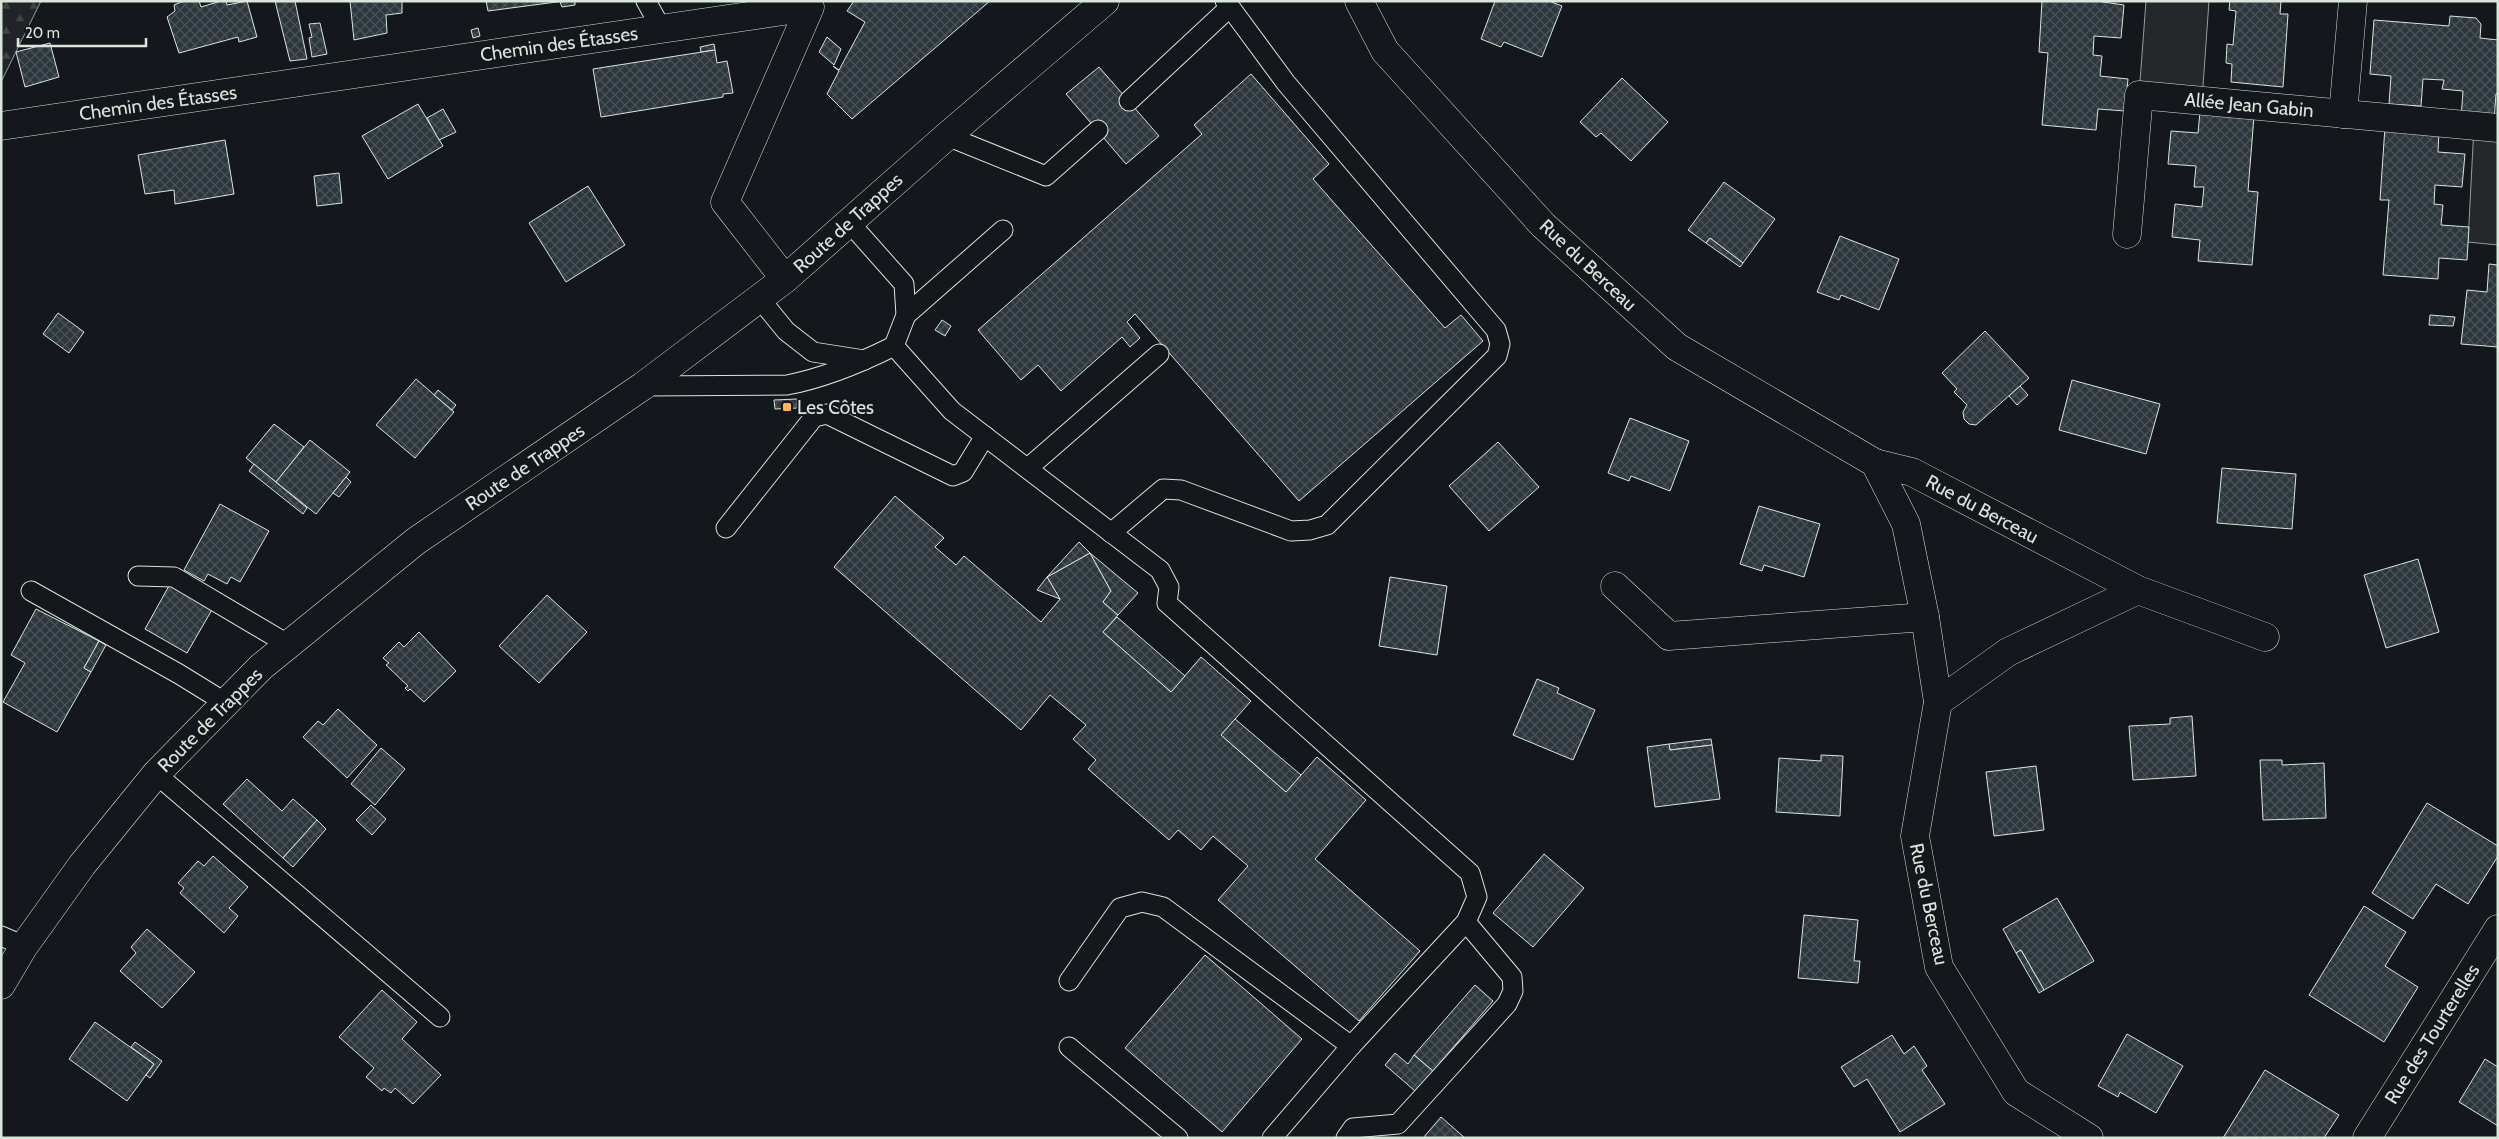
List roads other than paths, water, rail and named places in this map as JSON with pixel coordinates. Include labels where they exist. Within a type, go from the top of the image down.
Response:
[{"type":"street","name":"Route de Trappes","points":[[1,986],[13,941],[82,865],[156,774],[261,668],[416,541],[644,386],[785,280],[947,136],[1105,1]]},
{"type":"street","name":"Rue du Berceau","points":[[1360,1],[1385,51],[1543,225],[1678,348],[1875,464],[1912,472],[2138,590],[2265,637]]},
{"type":"street","points":[[2344,114],[2353,1]]},
{"type":"street","name":"Chemin des Étasses","points":[[1,126],[812,4]]},
{"type":"street","name":"Chemin des Étasses","points":[[785,280],[725,202],[812,4]]},
{"type":"street","name":"Allée Jean Gabin","points":[[2127,234],[2139,95],[2498,128]]},
{"type":"street","name":"Rue du Berceau","points":[[1875,464],[1906,524],[1925,616],[1938,702],[1915,836],[1939,967],[2016,1092],[2089,1138]]},
{"type":"street","points":[[1615,586],[1669,636],[1925,616]]},
{"type":"street","points":[[1938,702],[2008,652],[2138,590]]},
{"type":"street","name":"Rue des Tourterelles","points":[[2367,1138],[2488,967],[2498,930]]},
{"type":"lane","points":[[646,1],[661,28]]},
{"type":"lane","points":[[1111,533],[1162,489],[1171,488],[1291,531],[1310,530],[1327,526],[1497,356],[1500,344],[1496,330],[1286,83],[1228,4],[1129,102]]},
{"type":"lane","points":[[947,136],[1046,176],[1098,130]]},
{"type":"lane","points":[[644,386],[787,385],[807,381],[865,360],[894,346],[906,315],[904,284],[849,222]]},
{"type":"lane","points":[[906,315],[1003,230]]},
{"type":"lane","points":[[760,299],[786,331],[813,352],[865,360]]},
{"type":"lane","points":[[894,346],[952,411],[1160,570],[1169,587],[1167,603],[1470,874],[1477,897],[1466,922],[1351,1046],[1272,1138]]},
{"type":"lane","points":[[1028,468],[1158,354]]},
{"type":"lane","points":[[726,528],[814,417],[827,414],[953,476],[963,472],[985,436]]},
{"type":"lane","points":[[138,576],[174,576],[289,645]]},
{"type":"lane","points":[[31,591],[179,674],[226,703]]},
{"type":"lane","points":[[156,774],[440,1017]]},
{"type":"lane","points":[[1069,981],[1120,908],[1142,902],[1163,907],[1351,1046]]},
{"type":"lane","points":[[1346,1138],[1353,1128],[1398,1124],[1507,1004],[1513,991],[1512,977],[1466,922]]},
{"type":"lane","points":[[1069,1047],[1178,1138]]},
{"type":"place","name":"Les Côtes","points":[[787,407]]}]
